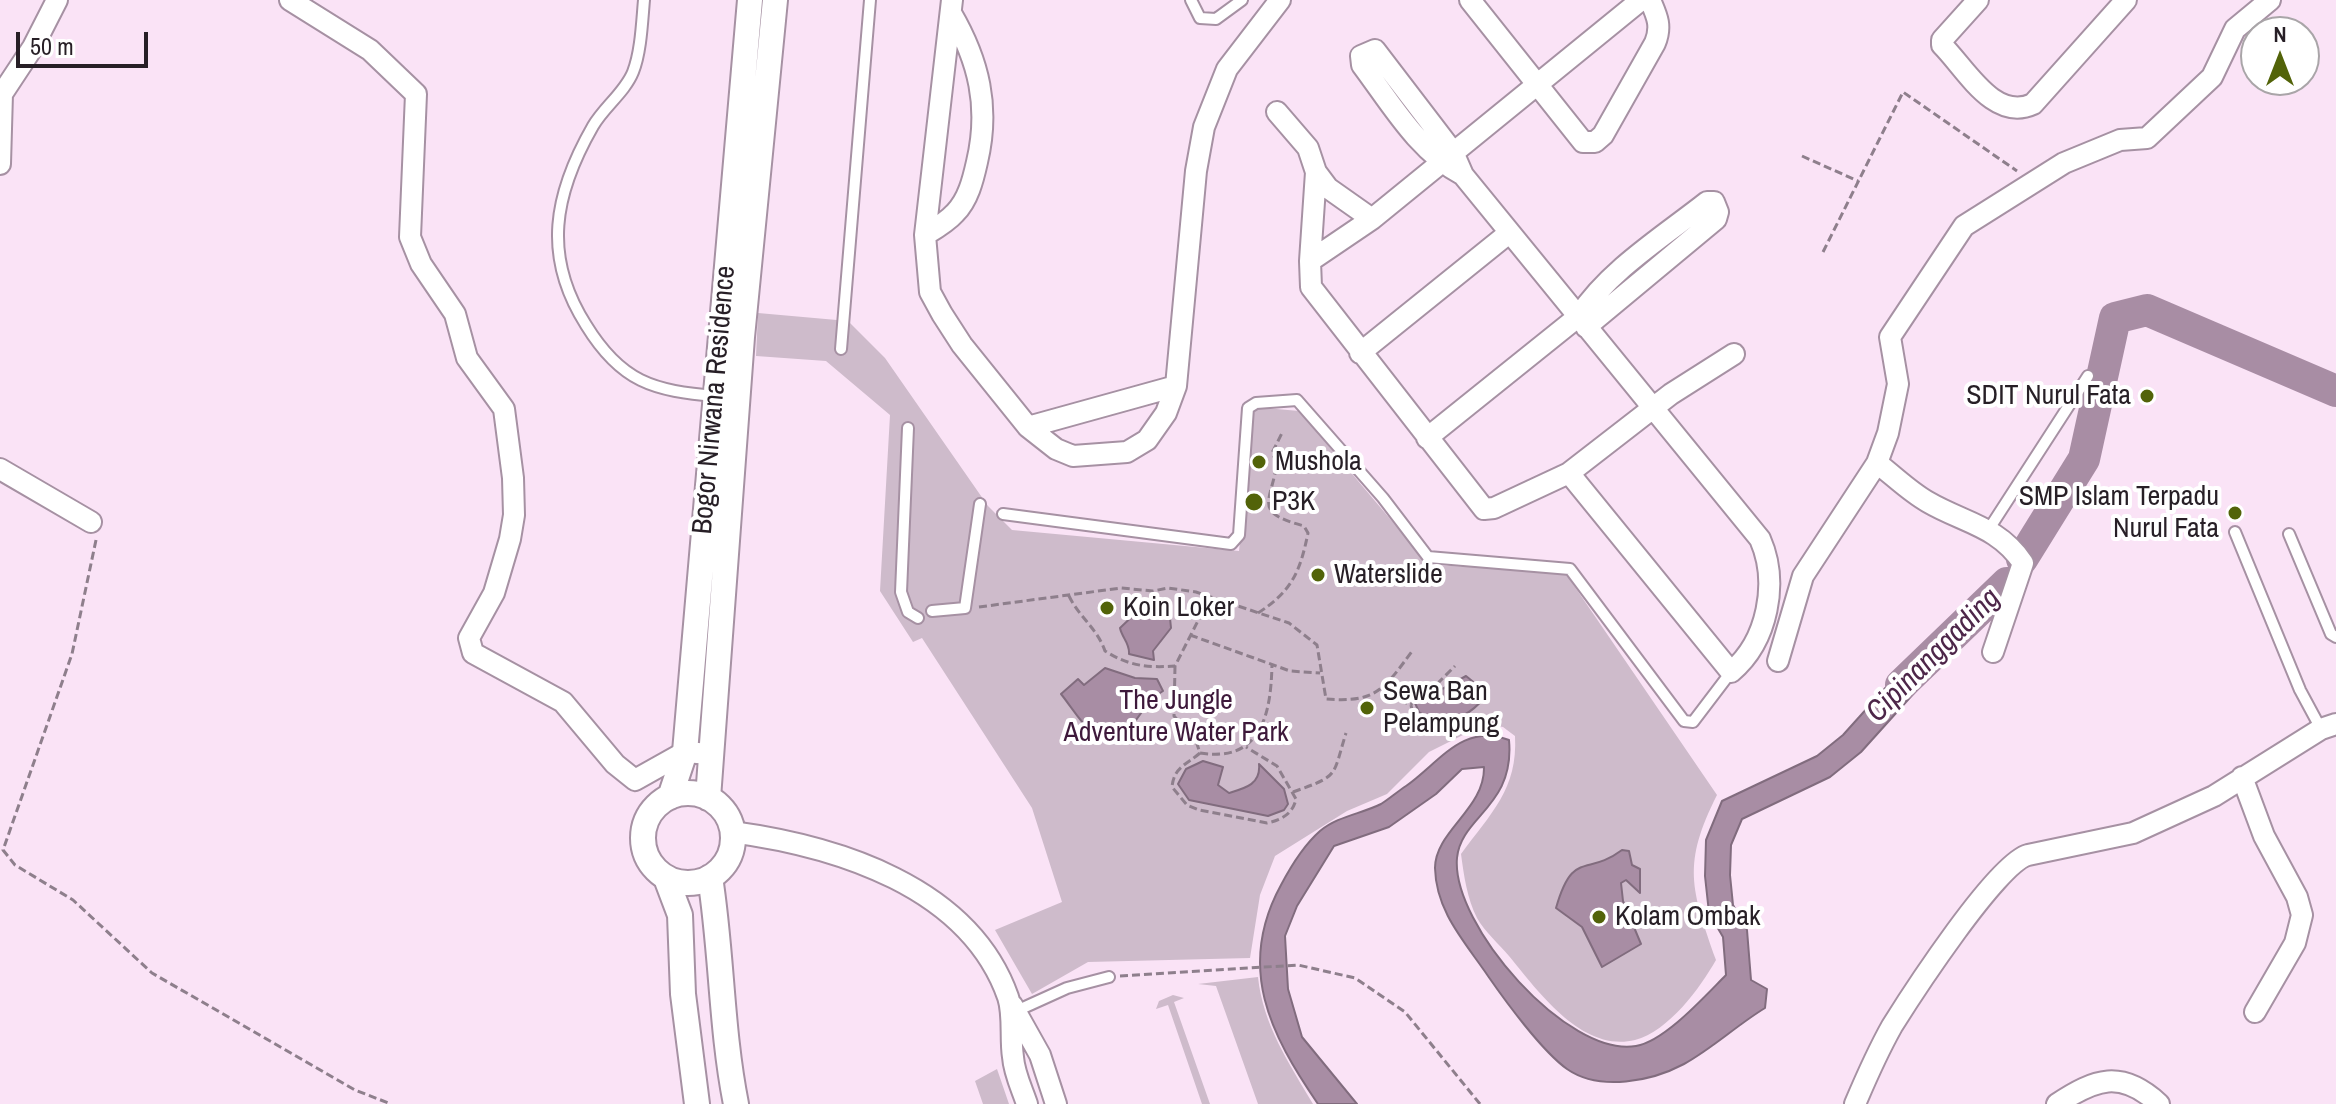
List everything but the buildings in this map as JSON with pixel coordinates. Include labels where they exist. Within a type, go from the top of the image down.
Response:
[{"type":"street","points":[[0,164],[2,94],[33,47],[57,0]]},
{"type":"street","points":[[290,0],[370,50],[416,94],[410,237],[428,275],[455,314],[467,358],[504,409],[513,478],[514,515],[510,539],[494,593],[469,638],[473,653],[563,702],[615,764],[635,780],[685,752],[710,754]]},
{"type":"street","name":"Bogor Nirwana Residence","points":[[708,798],[750,0]]},
{"type":"street","name":"Bogor Nirwana Residence","points":[[731,337],[775,0]]},
{"type":"street","points":[[952,7],[925,235],[930,292],[962,345],[1028,427],[1056,449],[1073,456],[1094,457],[1127,452],[1147,440],[1158,425],[1176,386],[1196,171],[1204,127],[1227,69],[1280,0]]},
{"type":"street","points":[[1310,261],[1372,219],[1447,157],[1536,85],[1639,1],[1658,17],[1659,32],[1603,135],[1595,142],[1583,142],[1536,85],[1470,0]]},
{"type":"street","points":[[1978,0],[1942,40],[1942,45],[1995,103],[2012,109],[2033,104],[2126,0]]},
{"type":"street","points":[[1778,661],[1803,576],[1877,463],[1888,433],[1898,384],[1891,335],[1964,226],[2064,163],[2120,140],[2147,138],[2212,77],[2235,29],[2270,0]]},
{"type":"street","points":[[925,235],[956,213],[966,199],[983,137],[984,107],[975,61],[952,7]]},
{"type":"street","points":[[1447,157],[1417,138],[1362,65],[1361,56],[1365,52],[1375,50],[1447,157],[1760,539],[1770,580],[1769,601],[1749,651],[1731,672],[1569,473]]},
{"type":"street","points":[[1277,112],[1308,148],[1316,172],[1328,188],[1372,219]]},
{"type":"street","points":[[1316,172],[1311,287],[1484,509],[1494,508],[1569,473],[1651,408],[1734,354]]},
{"type":"street","points":[[1427,438],[1583,321],[1716,219],[1718,212],[1714,202],[1707,202],[1592,296],[1583,321]]},
{"type":"street","points":[[1360,353],[1509,233]]},
{"type":"street","points":[[1028,427],[1176,386]]},
{"type":"street","name":"Bogor Nirwana Residence","points":[[670,797],[685,752],[727,396]]},
{"type":"street","points":[[1877,463],[1928,502],[1989,529],[2021,560],[1993,652]]},
{"type":"street","points":[[0,469],[91,522]]},
{"type":"street","points":[[1855,1104],[1904,1009],[1957,933],[2013,862],[2028,855],[2133,833],[2187,810],[2328,726]]},
{"type":"street","points":[[2242,777],[2264,836],[2297,897],[2302,915],[2295,943],[2255,1012]]},
{"type":"street","points":[[683,794],[708,798],[725,813],[732,832],[728,858],[710,877],[688,883],[666,878],[655,869],[643,843],[649,816],[670,797],[683,794]]},
{"type":"street","points":[[732,832],[823,850],[902,883],[952,918],[976,943],[1040,1055],[1056,1104]]},
{"type":"street","points":[[710,877],[717,920],[720,995],[736,1104]]},
{"type":"street","points":[[666,878],[680,915],[683,994],[697,1104]]},
{"type":"street","points":[[1012,1009],[1013,1062],[1027,1104]]},
{"type":"street","points":[[2057,1104],[2087,1084],[2106,1080],[2134,1087],[2159,1104]]},
{"type":"lane","points":[[644,0],[632,72],[594,124],[568,181],[556,221],[560,262],[574,306],[597,344],[616,364],[651,387],[727,396]]},
{"type":"lane","points":[[841,349],[870,0]]},
{"type":"lane","points":[[1191,0],[1200,18],[1216,19],[1242,0]]},
{"type":"lane","points":[[1989,529],[2088,376]]},
{"type":"lane","points":[[1003,514],[1231,544],[1239,535],[1248,408],[1256,403],[1297,400],[1383,498],[1428,557],[1570,569],[1684,721],[1693,722],[1731,672]]},
{"type":"lane","points":[[908,428],[901,592],[908,612],[918,618]]},
{"type":"lane","points":[[932,611],[965,608],[980,504]]},
{"type":"lane","points":[[2235,532],[2296,679],[2328,726]]},
{"type":"lane","points":[[2289,534],[2331,634],[2336,637]]},
{"type":"lane","points":[[1012,1009],[1067,988],[1109,977]]},
{"type":"path","points":[[1823,252],[1903,92],[2033,183]]},
{"type":"path","points":[[1802,156],[1858,181]]},
{"type":"path","points":[[1258,613],[1281,598],[1294,580],[1308,533],[1304,526],[1274,516],[1268,508],[1267,493],[1277,463],[1272,453],[1282,433]]},
{"type":"path","points":[[0,858],[72,654],[92,573],[97,533],[91,522]]},
{"type":"path","points":[[965,608],[1121,588],[1153,591],[1168,588],[1214,599],[1289,623],[1317,645],[1326,699],[1356,701],[1382,691],[1413,650]]},
{"type":"path","points":[[1069,596],[1076,611],[1099,635],[1105,651],[1123,663],[1141,667],[1175,666]]},
{"type":"path","points":[[1200,753],[1196,741],[1174,716],[1175,666],[1205,607],[1214,599]]},
{"type":"path","points":[[1190,635],[1290,671],[1320,673]]},
{"type":"path","points":[[1246,747],[1277,766],[1293,792],[1294,808],[1278,821],[1267,823],[1187,805],[1172,787],[1175,771],[1200,753],[1221,756],[1246,747],[1267,715],[1272,664]]},
{"type":"path","points":[[1455,666],[1433,688],[1424,688],[1416,694],[1411,705],[1413,715],[1429,728],[1458,725]]},
{"type":"path","points":[[1397,672],[1403,675]]},
{"type":"path","points":[[1397,690],[1397,699],[1411,705]]},
{"type":"path","points":[[1293,792],[1330,778],[1339,765],[1346,733]]},
{"type":"path","points":[[3,850],[15,865],[73,900],[152,973],[355,1090],[391,1104]]},
{"type":"path","points":[[1109,977],[1298,965],[1355,978],[1405,1012],[1480,1104]]},
{"type":"green space","name":"The Jungle Adventure Water Park","points":[[758,313],[848,321],[885,358],[988,506],[1012,530],[1239,551],[1254,407],[1299,411],[1429,565],[1564,571],[1717,795],[1706,819],[1695,859],[1696,895],[1716,960],[1701,983],[1660,1028],[1635,1040],[1616,1042],[1597,1037],[1563,1016],[1488,933],[1471,903],[1461,854],[1492,813],[1507,786],[1515,755],[1515,736],[1503,727],[1485,724],[1429,752],[1387,794],[1347,811],[1275,856],[1260,895],[1250,958],[1088,962],[1032,994],[995,930],[1062,902],[1032,808],[922,638],[913,642],[880,591],[890,415],[826,361],[756,356]]},
{"type":"green space","points":[[1258,977],[1271,1027],[1313,1104],[1258,1104],[1216,986],[1198,984]]},
{"type":"green space","points":[[1173,995],[1184,998],[1174,1002],[1210,1104],[1202,1104],[1168,1005],[1156,1009],[1159,1001]]},
{"type":"green space","points":[[997,1069],[1009,1104],[983,1104],[975,1081]]},
{"type":"water","points":[[1142,607],[1154,607],[1170,618],[1171,628],[1153,651],[1154,660],[1129,654],[1120,628]]},
{"type":"water","points":[[1924,645],[1942,662],[1861,752],[1830,777],[1742,819],[1731,845],[1733,905],[1747,930],[1751,980],[1767,989],[1765,1008],[1695,1058],[1657,1075],[1610,1082],[1580,1076],[1567,1069],[1525,1026],[1453,926],[1440,899],[1435,868],[1437,855],[1477,795],[1484,767],[1462,769],[1436,794],[1389,827],[1334,846],[1297,906],[1285,936],[1288,989],[1302,1037],[1357,1104],[1318,1104],[1273,1026],[1260,972],[1261,944],[1268,915],[1294,863],[1320,831],[1334,822],[1381,804],[1465,741],[1478,736],[1509,740],[1509,763],[1504,781],[1461,844],[1457,858],[1460,886],[1473,917],[1493,950],[1519,982],[1548,1009],[1578,1031],[1609,1044],[1636,1046],[1672,1027],[1726,975],[1723,937],[1709,913],[1705,876],[1706,840],[1722,801],[1817,756],[1843,735]]},
{"type":"water","points":[[1105,668],[1135,678],[1157,679],[1163,691],[1146,707],[1120,742],[1093,733],[1061,694],[1078,679],[1084,685]]},
{"type":"water","points":[[1466,676],[1482,689],[1484,698],[1474,708],[1457,718],[1436,723],[1419,712],[1415,703],[1421,694],[1435,693]]},
{"type":"water","points":[[1203,761],[1223,767],[1218,785],[1229,793],[1255,781],[1259,764],[1284,789],[1288,804],[1284,810],[1268,816],[1189,800],[1178,784],[1186,769]]},
{"type":"water","name":"Kolam Ombak","points":[[1622,850],[1629,851],[1632,865],[1640,869],[1640,893],[1626,880],[1621,883],[1623,901],[1641,944],[1602,967],[1582,927],[1556,908],[1568,878],[1575,871],[1610,858]]},
{"type":"waterway","name":"Cipinanggading","points":[[2022,559],[2084,459],[2115,318],[2147,310],[2336,391]]},
{"type":"waterway","name":"Cipinanggading","points":[[1901,685],[2007,583]]},
{"type":"place","name":"SDIT Nurul Fata","points":[[2147,396]]},
{"type":"place","name":"Mushola","points":[[1259,462]]},
{"type":"place","name":"P3K","points":[[1254,502]]},
{"type":"place","name":"SMP Islam Terpadu Nurul Fata","points":[[2235,513]]},
{"type":"place","name":"Waterslide","points":[[1318,575]]},
{"type":"place","name":"Koin Loker","points":[[1107,608]]},
{"type":"place","name":"Sewa Ban Pelampung","points":[[1367,708]]},
{"type":"place","name":"Kolam Ombak","points":[[1599,917]]}]
